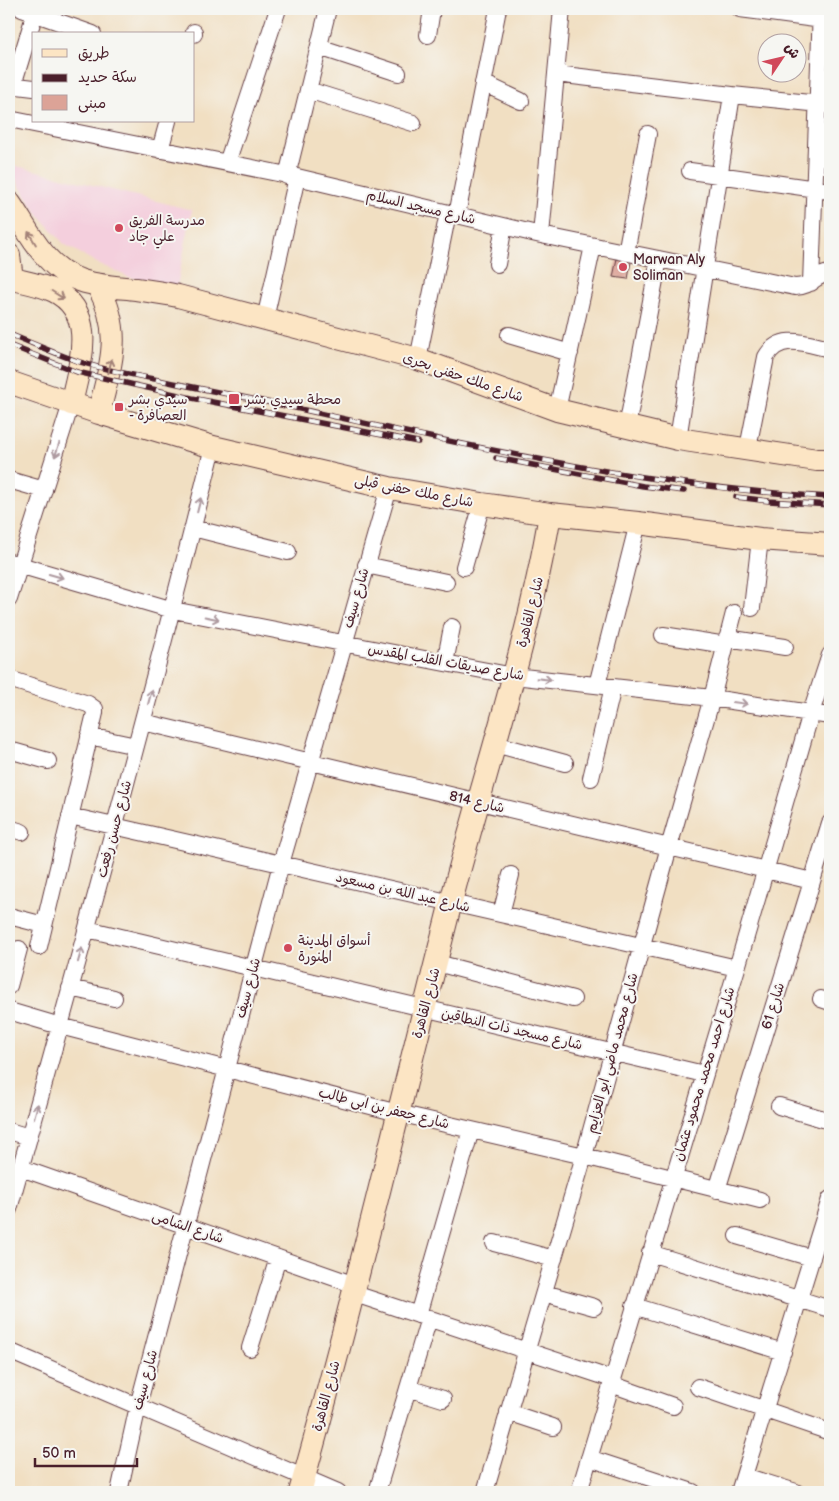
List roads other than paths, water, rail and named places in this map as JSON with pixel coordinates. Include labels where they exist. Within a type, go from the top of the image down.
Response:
[{"type":"street","points":[[227,163],[278,9]]},
{"type":"street","points":[[264,320],[308,90],[328,9]]},
{"type":"street","points":[[428,35],[432,9]]},
{"type":"street","points":[[418,359],[483,83],[498,9]]},
{"type":"street","points":[[541,235],[562,9]]},
{"type":"street","points":[[740,9],[824,16],[822,190],[812,283]]},
{"type":"street","points":[[32,88],[11,85],[29,11],[87,32]]},
{"type":"street","points":[[319,47],[398,73]]},
{"type":"street","points":[[556,74],[824,104]]},
{"type":"street","points":[[483,83],[522,101]]},
{"type":"street","points":[[308,90],[413,123]]},
{"type":"street","points":[[678,439],[732,95]]},
{"type":"street","name":"شارع مسجد السلام","points":[[9,119],[227,163],[541,235],[795,287],[805,286],[812,283],[818,276],[830,273]]},
{"type":"street","points":[[160,150],[168,122]]},
{"type":"street","points":[[626,253],[648,134]]},
{"type":"street","points":[[690,171],[822,190]]},
{"type":"street","name":"شارع ملك حفنى بحرى","points":[[9,202],[34,243],[55,266],[68,275],[98,286],[158,292],[418,359],[557,410],[627,427],[678,439],[748,448],[817,460],[830,460]]},
{"type":"street","points":[[497,264],[504,226]]},
{"type":"street","points":[[557,410],[593,246]]},
{"type":"street","points":[[9,255],[10,278],[55,292],[75,310],[81,322],[83,346],[72,404],[44,490],[14,564],[9,599]]},
{"type":"street","points":[[627,427],[659,259]]},
{"type":"street","points":[[98,286],[111,318],[114,340],[99,413]]},
{"type":"street","points":[[509,335],[570,352]]},
{"type":"street","points":[[748,448],[766,357],[770,350],[777,344],[785,341],[830,349]]},
{"type":"street","name":"شارع ملك حفنى قبلى","points":[[9,382],[99,413],[213,447],[389,488],[550,514],[830,544]]},
{"type":"street","name":"شارع حسن رفعت","points":[[9,1204],[21,1168],[115,826],[173,610],[213,447]]},
{"type":"street","points":[[9,480],[44,490]]},
{"type":"street","name":"شارع سيف","points":[[119,1492],[138,1406],[281,864],[389,488]]},
{"type":"street","points":[[464,568],[482,504]]},
{"type":"street","name":"شارع القاهرة","points":[[302,1485],[437,964],[451,903],[514,676],[539,577],[550,514]]},
{"type":"street","points":[[591,778],[605,686],[638,523]]},
{"type":"street","points":[[193,528],[288,552]]},
{"type":"street","points":[[752,608],[760,538]]},
{"type":"street","name":"شارع صديقات القلب المقدس","points":[[14,564],[173,610],[514,676],[712,698],[830,716]]},
{"type":"street","points":[[366,564],[446,582]]},
{"type":"street","name":"شارع محمد ماضي ابو العزايم","points":[[485,1492],[584,1156],[734,613]]},
{"type":"street","points":[[445,663],[452,628]]},
{"type":"street","points":[[663,635],[785,647]]},
{"type":"street","name":"شارع احمد محمد محمود عثمان","points":[[578,1492],[737,968],[811,713],[829,666]]},
{"type":"street","points":[[9,679],[93,706],[95,713],[39,946]]},
{"type":"street","name":"شارع 814","points":[[143,722],[812,881]]},
{"type":"street","points":[[89,736],[136,746]]},
{"type":"street","points":[[495,744],[565,763]]},
{"type":"street","points":[[9,750],[48,761]]},
{"type":"street","name":"شارع عبد الله بن مسعود","points":[[70,816],[737,968]]},
{"type":"street","name":"شارع 61","points":[[717,1190],[812,881],[825,861],[830,823]]},
{"type":"street","points":[[501,914],[511,875]]},
{"type":"street","points":[[9,916],[44,925]]},
{"type":"street","name":"شارع مسجد ذات النطاقين","points":[[87,929],[704,1074]]},
{"type":"street","points":[[9,986],[19,949]]},
{"type":"street","points":[[437,964],[573,999]]},
{"type":"street","points":[[70,988],[114,998]]},
{"type":"street","name":"شارع جعفر بن ابى طالب","points":[[9,1012],[398,1113],[584,1156],[760,1200]]},
{"type":"street","points":[[779,1106],[830,1121]]},
{"type":"street","points":[[377,1492],[408,1388],[471,1130]]},
{"type":"street","points":[[9,1131],[29,1137]]},
{"type":"street","name":"شارع الشامى","points":[[21,1168],[278,1258],[424,1317],[527,1351],[673,1406]]},
{"type":"street","points":[[739,1492],[830,1199]]},
{"type":"street","points":[[737,1236],[812,1258]]},
{"type":"street","points":[[494,1243],[554,1259]]},
{"type":"street","points":[[650,1252],[830,1309]]},
{"type":"street","points":[[250,1348],[278,1258]]},
{"type":"street","points":[[544,1293],[594,1307]]},
{"type":"street","points":[[634,1306],[783,1352]]},
{"type":"street","points":[[9,1351],[138,1406],[302,1485],[338,1492]]},
{"type":"street","points":[[698,1387],[830,1432]]},
{"type":"street","points":[[408,1388],[442,1399]]},
{"type":"street","points":[[508,1412],[553,1427]]},
{"type":"street","points":[[589,1458],[692,1492]]},
{"type":"street","points":[[744,1476],[796,1492]]},
{"type":"railway","points":[[9,334],[71,359],[104,369],[452,442],[640,477],[766,492],[830,497]]},
{"type":"railway","points":[[9,345],[77,372],[192,398],[418,442]]},
{"type":"railway","points":[[496,458],[643,486],[684,491]]},
{"type":"railway","points":[[736,497],[830,505]]},
{"type":"place","name":"مدرسة الفريق علي جاد","points":[[119,228]]},
{"type":"place","name":"Marwan Aly Soliman","points":[[623,267]]},
{"type":"place","name":"محطة سيدي بشر","points":[[234,399]]},
{"type":"place","name":"سيدي بشر - العصافرة","points":[[119,407]]},
{"type":"place","name":"أسواق المدينة المنورة","points":[[288,948]]}]
